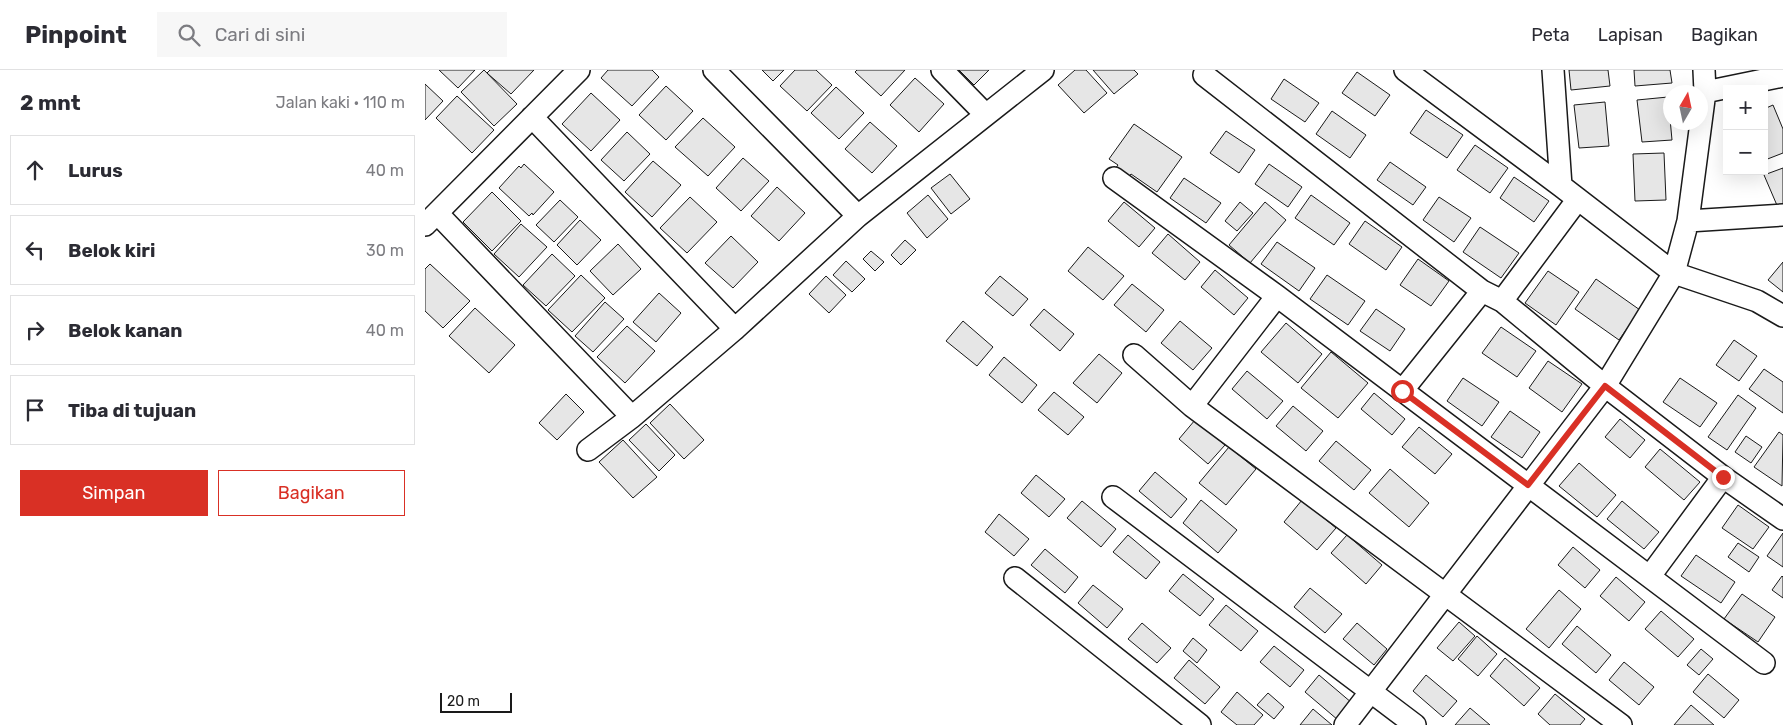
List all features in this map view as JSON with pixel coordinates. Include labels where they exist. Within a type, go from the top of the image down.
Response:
[{"type":"street","points":[[579,70],[431,219],[632,417]]},
{"type":"street","points":[[714,70],[858,216]]},
{"type":"street","points":[[942,70],[986,115]]},
{"type":"street","points":[[589,450],[632,417],[735,329],[858,216],[1043,70]]},
{"type":"street","points":[[1405,70],[1570,192],[1674,273],[1757,301],[1783,316]]},
{"type":"street","points":[[1502,301],[1570,192],[1553,70]]},
{"type":"street","points":[[1704,70],[1705,85]]},
{"type":"street","points":[[1204,76],[1482,291],[1502,301],[1605,386],[1723,477],[1783,519]]},
{"type":"street","points":[[1708,91],[1783,76]]},
{"type":"street","points":[[532,117],[735,329]]},
{"type":"street","points":[[1345,725],[1605,386],[1674,273],[1688,221],[1700,130]]},
{"type":"street","points":[[1114,178],[1277,296],[1764,663]]},
{"type":"street","points":[[1688,221],[1783,215]]},
{"type":"street","points":[[1402,391],[1482,291]]},
{"type":"street","points":[[1192,406],[1277,296]]},
{"type":"street","points":[[1134,355],[1192,406],[1621,725]]},
{"type":"street","points":[[1650,576],[1723,477]]},
{"type":"street","points":[[1113,497],[1415,725]]},
{"type":"street","points":[[1015,578],[1200,725]]},
{"type":"building","points":[[439,70],[475,70],[458,88]]},
{"type":"building","points":[[484,70],[517,104],[494,126],[461,92]]},
{"type":"building","points":[[490,70],[534,70],[511,94],[487,73]]},
{"type":"building","points":[[608,70],[652,70],[659,77],[632,106],[601,78]]},
{"type":"building","points":[[762,70],[784,70],[773,81]]},
{"type":"building","points":[[795,70],[816,70],[832,85],[807,111],[780,86]]},
{"type":"building","points":[[857,70],[905,70],[881,96],[855,72]]},
{"type":"building","points":[[959,70],[989,70],[974,85]]},
{"type":"building","points":[[1075,70],[1086,70],[1107,93],[1084,113],[1058,85]]},
{"type":"building","points":[[1093,70],[1134,70],[1138,74],[1114,94]]},
{"type":"building","points":[[1569,70],[1608,70],[1610,86],[1571,90]]},
{"type":"building","points":[[1634,70],[1670,70],[1672,83],[1635,86]]},
{"type":"building","points":[[1357,72],[1390,95],[1375,116],[1342,93]]},
{"type":"building","points":[[915,78],[944,104],[919,132],[890,105]]},
{"type":"building","points":[[1284,79],[1319,103],[1305,122],[1271,99]]},
{"type":"building","points":[[425,84],[443,101],[425,120]]},
{"type":"building","points":[[666,86],[693,111],[666,140],[639,115]]},
{"type":"building","points":[[836,87],[864,113],[839,139],[811,113]]},
{"type":"building","points":[[591,93],[620,120],[591,151],[562,124]]},
{"type":"building","points":[[457,96],[494,130],[472,153],[436,118]]},
{"type":"building","points":[[1663,97],[1663,130],[1671,130],[1672,140],[1642,142],[1637,100]]},
{"type":"building","points":[[1605,102],[1609,146],[1579,148],[1574,105]]},
{"type":"building","points":[[1773,105],[1783,129],[1783,153],[1768,159],[1768,130],[1768,107]]},
{"type":"building","points":[[1426,110],[1463,135],[1447,158],[1410,133]]},
{"type":"building","points":[[1332,111],[1366,135],[1350,158],[1316,134]]},
{"type":"building","points":[[703,118],[735,147],[708,176],[675,147]]},
{"type":"building","points":[[870,122],[897,146],[872,173],[845,149]]},
{"type":"building","points":[[1134,124],[1182,157],[1157,192],[1131,174],[1124,183],[1111,174],[1118,165],[1109,159]]},
{"type":"building","points":[[1226,131],[1255,150],[1239,173],[1210,153]]},
{"type":"building","points":[[627,132],[650,154],[624,181],[601,160]]},
{"type":"building","points":[[1475,145],[1508,168],[1490,193],[1457,170]]},
{"type":"building","points":[[1664,153],[1666,200],[1635,201],[1633,154]]},
{"type":"building","points":[[743,158],[769,181],[741,211],[716,188]]},
{"type":"building","points":[[653,161],[681,185],[652,217],[625,192]]},
{"type":"building","points":[[1390,162],[1426,187],[1413,205],[1377,180]]},
{"type":"building","points":[[524,164],[554,192],[533,215],[532,213],[529,216],[499,188],[519,166],[521,168]]},
{"type":"building","points":[[1269,164],[1302,187],[1288,207],[1255,184]]},
{"type":"building","points":[[1783,168],[1783,208],[1779,210],[1764,175]]},
{"type":"building","points":[[950,174],[970,199],[951,214],[931,188]]},
{"type":"building","points":[[1514,177],[1549,201],[1534,222],[1500,198]]},
{"type":"building","points":[[1184,178],[1221,203],[1206,223],[1170,198]]},
{"type":"building","points":[[777,187],[805,213],[779,241],[751,216]]},
{"type":"building","points":[[492,192],[521,221],[492,251],[463,222]]},
{"type":"building","points":[[928,195],[948,219],[927,238],[907,213]]},
{"type":"building","points":[[1311,195],[1350,223],[1334,245],[1295,218]]},
{"type":"building","points":[[690,197],[717,222],[687,253],[660,228]]},
{"type":"building","points":[[1439,197],[1471,218],[1454,242],[1423,220]]},
{"type":"building","points":[[560,200],[578,217],[554,242],[536,225]]},
{"type":"building","points":[[1124,202],[1155,228],[1139,247],[1108,221]]},
{"type":"building","points":[[1240,202],[1253,213],[1237,231],[1225,221]]},
{"type":"building","points":[[1265,202],[1286,220],[1250,263],[1229,245]]},
{"type":"building","points":[[580,220],[601,240],[577,265],[557,245]]},
{"type":"building","points":[[1365,221],[1402,247],[1386,270],[1349,244]]},
{"type":"building","points":[[521,224],[547,247],[519,277],[494,254]]},
{"type":"building","points":[[1480,227],[1519,253],[1501,278],[1463,252]]},
{"type":"building","points":[[1168,234],[1200,262],[1185,280],[1152,253]]},
{"type":"building","points":[[731,236],[758,262],[733,288],[705,263]]},
{"type":"building","points":[[905,240],[916,250],[901,265],[891,255]]},
{"type":"building","points":[[1277,242],[1315,268],[1299,291],[1261,264]]},
{"type":"building","points":[[618,244],[641,269],[613,295],[590,271]]},
{"type":"building","points":[[1088,247],[1124,276],[1103,300],[1068,271]]},
{"type":"building","points":[[871,251],[884,262],[875,271],[863,259]]},
{"type":"building","points":[[552,254],[575,276],[546,306],[523,285]]},
{"type":"building","points":[[1418,259],[1449,281],[1431,306],[1400,285]]},
{"type":"building","points":[[846,261],[865,279],[852,292],[833,275]]},
{"type":"building","points":[[1783,262],[1783,292],[1768,280]]},
{"type":"building","points":[[430,264],[470,301],[443,328],[425,311],[425,269]]},
{"type":"building","points":[[1215,270],[1248,298],[1234,315],[1201,287]]},
{"type":"building","points":[[1548,271],[1579,292],[1556,325],[1525,303]]},
{"type":"building","points":[[581,275],[605,298],[572,332],[548,310]]},
{"type":"building","points":[[1327,275],[1365,301],[1348,325],[1310,299]]},
{"type":"building","points":[[826,276],[846,295],[829,313],[809,294]]},
{"type":"building","points":[[1000,276],[1028,299],[1013,316],[985,293]]},
{"type":"building","points":[[1596,279],[1640,310],[1619,340],[1575,309]]},
{"type":"building","points":[[1132,284],[1164,310],[1146,332],[1114,305]]},
{"type":"building","points":[[659,293],[681,313],[656,342],[633,322]]},
{"type":"building","points":[[605,302],[624,319],[593,352],[575,336]]},
{"type":"building","points":[[475,308],[515,345],[489,373],[449,336]]},
{"type":"building","points":[[1044,309],[1074,334],[1060,351],[1030,325]]},
{"type":"building","points":[[1376,309],[1405,329],[1390,351],[1360,331]]},
{"type":"building","points":[[963,321],[993,347],[977,366],[946,341]]},
{"type":"building","points":[[1180,321],[1212,348],[1193,370],[1161,343]]},
{"type":"building","points":[[1286,323],[1322,354],[1298,383],[1261,352]]},
{"type":"building","points":[[627,326],[655,351],[625,383],[597,357]]},
{"type":"building","points":[[1501,327],[1536,351],[1517,377],[1482,353]]},
{"type":"building","points":[[1734,340],[1757,356],[1739,381],[1716,365]]},
{"type":"building","points":[[1331,352],[1368,383],[1338,418],[1301,388]]},
{"type":"building","points":[[1099,354],[1122,373],[1097,403],[1073,383]]},
{"type":"building","points":[[1004,357],[1037,385],[1022,403],[989,375]]},
{"type":"building","points":[[1548,361],[1582,384],[1562,412],[1529,388]]},
{"type":"building","points":[[1764,369],[1783,382],[1783,413],[1749,389]]},
{"type":"building","points":[[1247,371],[1283,401],[1267,419],[1232,389]]},
{"type":"building","points":[[1463,378],[1499,402],[1482,426],[1447,401]]},
{"type":"building","points":[[1680,378],[1717,403],[1700,427],[1663,402]]},
{"type":"building","points":[[1054,392],[1084,417],[1068,435],[1038,410]]},
{"type":"building","points":[[1374,393],[1405,419],[1392,435],[1361,409]]},
{"type":"building","points":[[566,394],[584,412],[557,440],[539,423]]},
{"type":"building","points":[[1738,395],[1756,408],[1727,450],[1708,437]]},
{"type":"building","points":[[670,404],[704,440],[684,459],[650,423]]},
{"type":"building","points":[[1293,406],[1323,431],[1306,451],[1276,426]]},
{"type":"building","points":[[1510,411],[1540,432],[1522,458],[1491,437]]},
{"type":"building","points":[[1620,419],[1645,440],[1630,458],[1605,437]]},
{"type":"building","points":[[1195,420],[1225,445],[1208,464],[1179,439]]},
{"type":"building","points":[[646,424],[675,455],[659,471],[629,440]]},
{"type":"building","points":[[1419,427],[1452,454],[1435,474],[1402,447]]},
{"type":"building","points":[[1779,432],[1783,435],[1782,486],[1754,467]]},
{"type":"building","points":[[1746,436],[1762,447],[1751,463],[1735,452]]},
{"type":"building","points":[[623,440],[657,477],[633,498],[599,462]]},
{"type":"building","points":[[1336,441],[1371,470],[1354,490],[1319,461]]},
{"type":"building","points":[[1229,447],[1256,469],[1226,505],[1199,483]]},
{"type":"building","points":[[1660,449],[1700,482],[1684,500],[1645,467]]},
{"type":"building","points":[[1579,463],[1616,495],[1597,517],[1559,486]]},
{"type":"building","points":[[1390,469],[1429,503],[1409,527],[1369,493]]},
{"type":"building","points":[[1155,472],[1187,499],[1171,518],[1139,491]]},
{"type":"building","points":[[1036,475],[1065,499],[1049,517],[1021,493]]},
{"type":"building","points":[[1201,500],[1237,530],[1218,553],[1183,523]]},
{"type":"building","points":[[1302,500],[1336,528],[1317,550],[1284,522]]},
{"type":"building","points":[[1082,501],[1116,529],[1101,547],[1067,518]]},
{"type":"building","points":[[1622,501],[1659,532],[1644,549],[1607,519]]},
{"type":"building","points":[[1738,505],[1769,527],[1753,549],[1722,528]]},
{"type":"building","points":[[999,514],[1029,539],[1014,556],[985,532]]},
{"type":"building","points":[[1783,533],[1783,567],[1767,556]]},
{"type":"building","points":[[1128,535],[1160,562],[1146,579],[1113,552]]},
{"type":"building","points":[[1347,535],[1382,565],[1366,584],[1331,553]]},
{"type":"building","points":[[1738,543],[1759,557],[1749,572],[1728,557]]},
{"type":"building","points":[[1573,547],[1600,570],[1585,588],[1558,565]]},
{"type":"building","points":[[1045,549],[1078,577],[1065,593],[1031,565]]},
{"type":"building","points":[[1696,555],[1735,582],[1721,603],[1681,576]]},
{"type":"building","points":[[1183,574],[1214,599],[1200,616],[1169,591]]},
{"type":"building","points":[[1616,577],[1645,602],[1629,621],[1600,596]]},
{"type":"building","points":[[1783,577],[1783,598],[1772,590]]},
{"type":"building","points":[[1093,585],[1123,609],[1107,628],[1078,603]]},
{"type":"building","points":[[1310,588],[1342,614],[1325,633],[1294,607]]},
{"type":"building","points":[[1559,590],[1581,609],[1549,648],[1526,629]]},
{"type":"building","points":[[1742,594],[1775,617],[1758,642],[1724,619]]},
{"type":"building","points":[[1226,605],[1258,631],[1241,651],[1209,625]]},
{"type":"building","points":[[1661,611],[1694,639],[1678,657],[1645,629]]},
{"type":"building","points":[[1459,622],[1475,636],[1453,661],[1437,648]]},
{"type":"building","points":[[1142,623],[1171,648],[1157,663],[1128,639]]},
{"type":"building","points":[[1357,623],[1387,649],[1374,665],[1343,639]]},
{"type":"building","points":[[1577,626],[1611,655],[1596,673],[1562,644]]},
{"type":"building","points":[[1477,636],[1497,654],[1478,676],[1458,659]]},
{"type":"building","points":[[1193,638],[1207,650],[1197,663],[1183,651]]},
{"type":"building","points":[[1274,646],[1304,670],[1290,687],[1260,662]]},
{"type":"building","points":[[1701,649],[1713,659],[1699,675],[1687,665]]},
{"type":"building","points":[[1505,658],[1540,688],[1524,706],[1490,676]]},
{"type":"building","points":[[1189,660],[1220,687],[1205,704],[1174,678]]},
{"type":"building","points":[[1624,662],[1654,687],[1639,705],[1609,680]]},
{"type":"building","points":[[1708,674],[1739,700],[1724,718],[1693,692]]},
{"type":"building","points":[[1319,675],[1352,703],[1338,720],[1305,692]]},
{"type":"building","points":[[1426,675],[1457,701],[1443,717],[1413,691]]},
{"type":"building","points":[[1237,692],[1263,715],[1254,725],[1237,725],[1221,712]]},
{"type":"building","points":[[1268,693],[1284,707],[1274,719],[1257,705]]},
{"type":"building","points":[[1555,694],[1585,719],[1580,725],[1550,725],[1538,714]]},
{"type":"building","points":[[1691,705],[1714,725],[1674,725]]},
{"type":"building","points":[[1470,708],[1490,725],[1455,725]]},
{"type":"building","points":[[1313,709],[1332,725],[1300,725]]},
{"type":"route","points":[[1402,391],[1528,485],[1605,386],[1723,477]]}]
